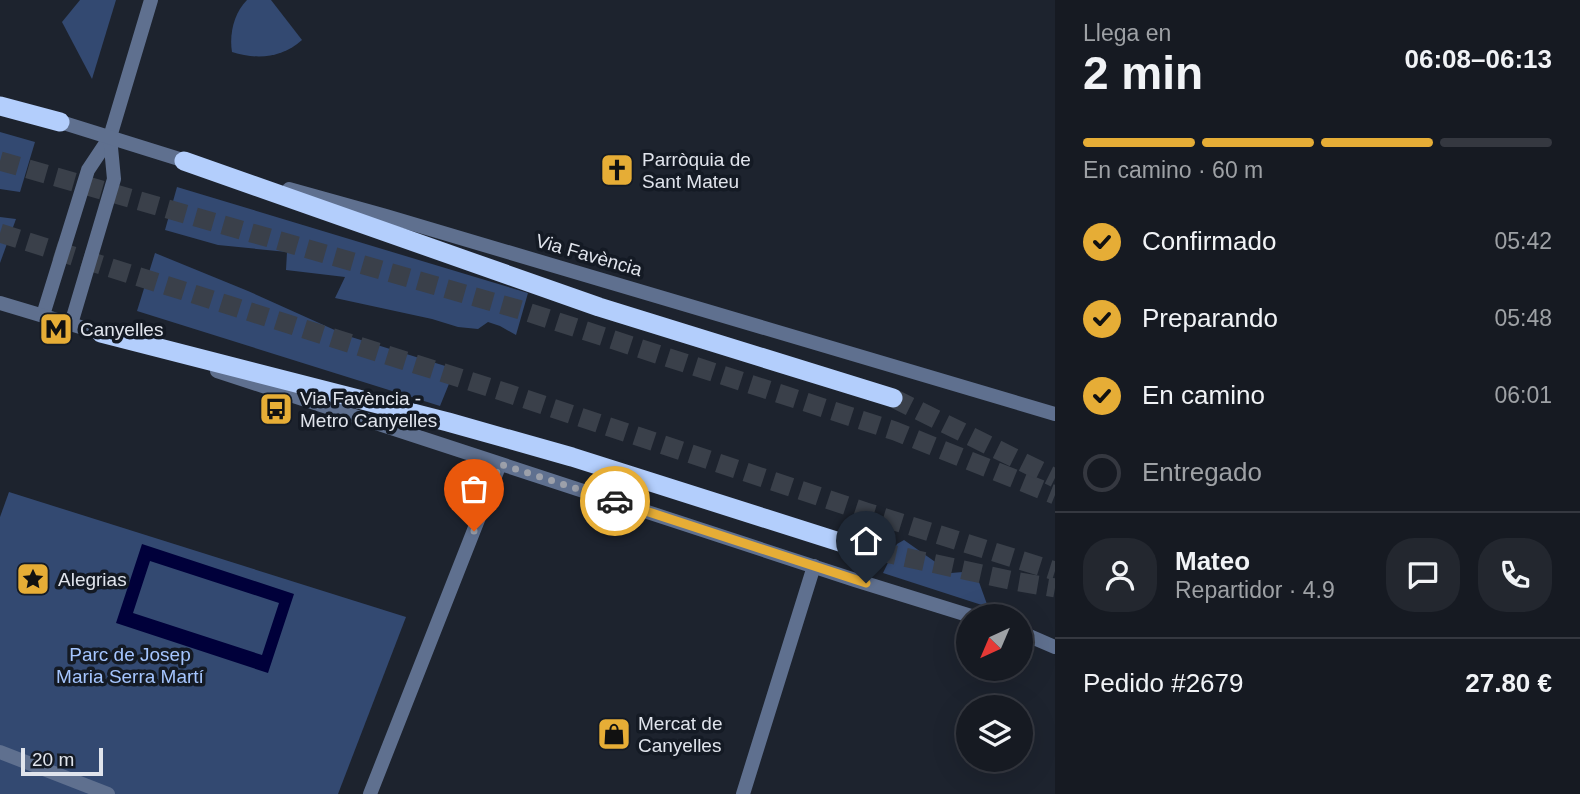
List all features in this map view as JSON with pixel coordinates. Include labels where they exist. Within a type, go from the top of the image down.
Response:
[{"type":"highway","points":[[0,104],[60,122]]},
{"type":"highway","points":[[184,161],[599,307],[893,398]]},
{"type":"highway","points":[[101,333],[448,422],[572,457],[849,545]]},
{"type":"street","points":[[43,315],[88,170],[110,137],[152,0]]},
{"type":"street","name":"Via Favència","points":[[60,122],[184,161],[386,216],[1055,414]]},
{"type":"street","points":[[71,324],[114,179],[110,137]]},
{"type":"street","points":[[0,303],[101,333],[440,446],[956,611]]},
{"type":"street","points":[[370,794],[500,464]]},
{"type":"street","points":[[743,794],[814,566]]},
{"type":"street","points":[[1033,638],[1055,647]]},
{"type":"street","points":[[0,752],[108,794]]},
{"type":"green space","points":[[80,0],[116,0],[92,79],[62,22]]},
{"type":"green space","points":[[247,0],[271,0],[302,40],[286,51],[269,56],[232,52],[233,24]]},
{"type":"green space","points":[[0,132],[35,142],[20,192],[0,189]]},
{"type":"green space","points":[[177,187],[528,293],[516,335],[488,322],[478,329],[458,327],[335,298],[345,277],[286,270],[287,252],[218,245],[165,230]]},
{"type":"green space","points":[[0,217],[16,219],[0,263]]},
{"type":"green space","points":[[155,253],[348,336],[455,369],[440,406],[137,311]]},
{"type":"green space","name":"Parc de Josep Maria Serra Martí","points":[[9,492],[406,617],[338,794],[0,794],[0,517]]},
{"type":"green space","points":[[904,540],[951,573],[975,571],[987,604],[979,604],[883,573],[897,544]]},
{"type":"shaded area","points":[[142,544],[294,594],[268,673],[116,623]],"holes":[[[150,561],[279,603],[262,655],[133,613]]]},
{"type":"tunnel","points":[[0,161],[521,310],[895,431],[1055,495]]},
{"type":"tunnel","points":[[0,233],[501,391],[866,512],[1055,571]]},
{"type":"tunnel","points":[[893,398],[1055,478]]},
{"type":"tunnel","points":[[849,545],[1055,588]]},
{"type":"way so far","points":[[474,531],[500,464],[615,501]]},
{"type":"place","name":"Parròquia de Sant Mateu","points":[[617,170]]},
{"type":"place","name":"Canyelles","points":[[56,329]]},
{"type":"place","name":"Via Favència - Metro Canyelles","points":[[276,409]]},
{"type":"place","name":"Alegrias","points":[[33,579]]},
{"type":"place","name":"Mercat de Canyelles","points":[[614,734]]},
{"type":"route","points":[[615,501],[866,583]]}]
